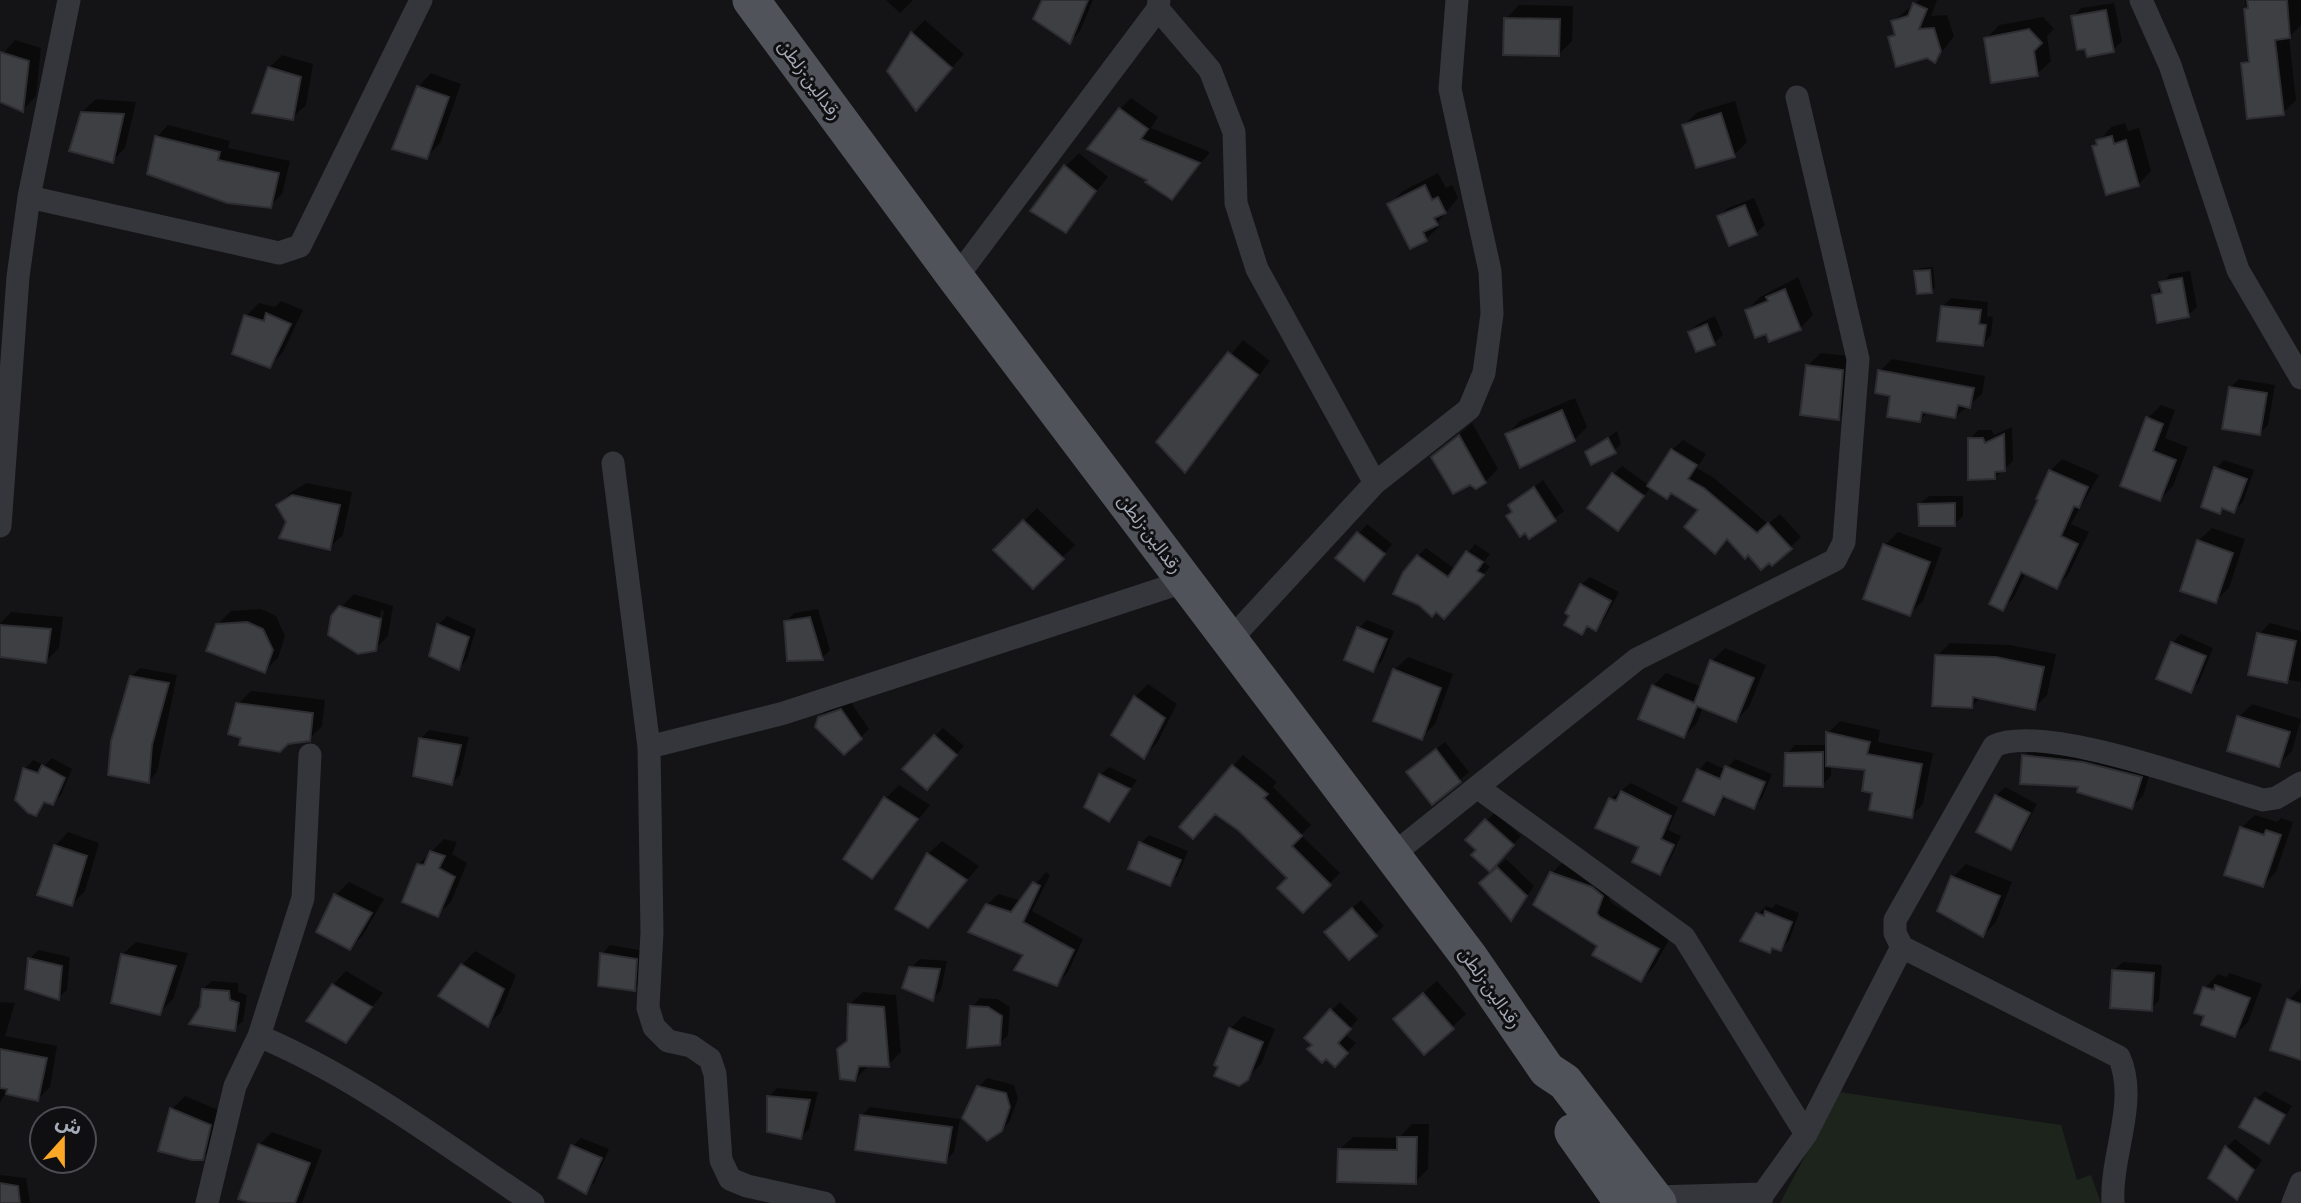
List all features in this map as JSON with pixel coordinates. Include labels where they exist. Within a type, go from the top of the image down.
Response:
[{"type":"main road","name":"رقدالين-زلطن","points":[[753,1],[956,278],[1470,958],[1546,1070],[1544,1090],[1645,1201]]},
{"type":"street","points":[[0,526],[19,277],[29,197],[69,0]]},
{"type":"street","points":[[29,197],[279,253],[300,246],[421,0]]},
{"type":"street","points":[[1230,640],[1375,483],[1469,409],[1484,373],[1492,314],[1490,271],[1450,89],[1457,0]]},
{"type":"street","points":[[2141,0],[2169,65],[2238,270],[2301,377]]},
{"type":"street","points":[[956,278],[1159,5],[1210,70],[1234,132],[1236,203],[1258,269],[1375,483]]},
{"type":"street","points":[[1391,856],[1637,659],[1835,560],[1844,542],[1858,359],[1797,97]]},
{"type":"street","points":[[613,463],[649,747],[652,932],[648,1008],[654,1027],[668,1041],[691,1046],[710,1059],[715,1074],[721,1160],[730,1179],[747,1186],[824,1203]]},
{"type":"street","points":[[649,747],[784,713],[1186,581]]},
{"type":"street","points":[[2113,1203],[2112,1181],[2125,1099],[2126,1073],[2119,1057],[1902,947],[1895,933],[1895,920],[1994,746],[2008,740],[2086,748],[2263,800],[2276,798],[2301,783]]},
{"type":"street","points":[[207,1203],[235,1086],[259,1036],[303,898],[310,755]]},
{"type":"street","points":[[1477,788],[1684,937],[1806,1134]]},
{"type":"street","points":[[1645,1201],[1762,1198],[1806,1134],[1902,947]]},
{"type":"street","points":[[259,1036],[292,1050],[377,1098],[533,1203]]},
{"type":"street","points":[[2293,1203],[2301,1183]]},
{"type":"shaded area","points":[[1839,1092],[2061,1125],[2077,1180],[2091,1175],[2101,1203],[1780,1203]]},
{"type":"building","points":[[1042,0],[1088,0],[1070,44],[1033,19]]},
{"type":"building","points":[[2247,0],[2287,0],[2290,38],[2275,40],[2284,115],[2247,119],[2241,63],[2249,62],[2244,9],[2248,8]]},
{"type":"building","points":[[1913,3],[1927,9],[1919,29],[1934,28],[1941,51],[1935,63],[1927,58],[1896,67],[1888,37],[1895,35],[1891,21],[1908,16]]},
{"type":"building","points":[[2106,10],[2114,52],[2087,57],[2085,49],[2077,50],[2071,16]]},
{"type":"building","points":[[1504,18],[1560,19],[1559,56],[1503,55]]},
{"type":"building","points":[[2029,29],[2042,43],[2034,51],[2038,76],[1991,83],[1984,38]]},
{"type":"building","points":[[911,32],[952,68],[916,111],[887,71]]},
{"type":"building","points":[[0,52],[29,61],[23,112],[0,102]]},
{"type":"building","points":[[268,67],[301,77],[293,120],[252,113]]},
{"type":"building","points":[[417,86],[449,97],[427,159],[392,149]]},
{"type":"building","points":[[1119,108],[1148,129],[1141,139],[1200,163],[1172,200],[1145,182],[1147,180],[1087,149]]},
{"type":"building","points":[[81,112],[124,114],[113,163],[69,151]]},
{"type":"building","points":[[1721,113],[1735,157],[1696,168],[1682,125]]},
{"type":"building","points":[[155,136],[220,152],[218,160],[279,173],[271,208],[227,203],[147,174]]},
{"type":"building","points":[[2112,136],[2114,144],[2126,140],[2139,186],[2106,195],[2092,146],[2097,145],[2096,140]]},
{"type":"building","points":[[1064,165],[1096,191],[1066,233],[1030,211]]},
{"type":"building","points":[[1425,185],[1432,200],[1438,197],[1446,213],[1434,218],[1438,225],[1423,232],[1427,241],[1410,249],[1387,204]]},
{"type":"building","points":[[1745,205],[1757,235],[1729,246],[1717,216]]},
{"type":"building","points":[[1930,270],[1932,293],[1917,294],[1914,271]]},
{"type":"building","points":[[2182,278],[2189,317],[2157,323],[2152,295],[2162,293],[2159,282]]},
{"type":"building","points":[[1785,289],[1801,330],[1769,342],[1766,334],[1755,338],[1745,310],[1768,301],[1766,297]]},
{"type":"building","points":[[1941,306],[1981,310],[1979,324],[1986,325],[1983,346],[1937,341]]},
{"type":"building","points":[[266,313],[291,324],[270,368],[232,354],[244,315],[264,321]]},
{"type":"building","points":[[1707,324],[1715,345],[1696,352],[1688,332]]},
{"type":"building","points":[[1228,352],[1258,375],[1185,473],[1156,442]]},
{"type":"building","points":[[1806,365],[1843,370],[1839,420],[1800,415]]},
{"type":"building","points":[[1878,370],[1974,388],[1970,408],[1958,405],[1955,418],[1922,412],[1920,422],[1887,417],[1890,396],[1875,393]]},
{"type":"building","points":[[2229,387],[2267,393],[2260,435],[2222,429]]},
{"type":"building","points":[[1562,410],[1575,441],[1520,468],[1505,434]]},
{"type":"building","points":[[2146,417],[2163,424],[2153,451],[2176,460],[2160,501],[2120,486]]},
{"type":"building","points":[[2004,434],[2005,471],[1995,472],[1995,479],[1968,480],[1968,438],[1983,438],[1985,443]]},
{"type":"building","points":[[1459,435],[1486,483],[1476,489],[1470,485],[1453,494],[1431,457]]},
{"type":"building","points":[[1608,438],[1616,453],[1591,465],[1585,452]]},
{"type":"building","points":[[1671,449],[1697,465],[1688,479],[1704,488],[1757,533],[1768,523],[1792,549],[1772,566],[1769,563],[1761,570],[1748,555],[1745,559],[1727,539],[1715,554],[1684,527],[1698,510],[1671,493],[1667,499],[1647,486]]},
{"type":"building","points":[[2214,467],[2247,479],[2234,513],[2222,508],[2220,514],[2201,507]]},
{"type":"building","points":[[2049,470],[2088,487],[2079,508],[2074,506],[2061,536],[2078,544],[2057,589],[2021,572],[2003,611],[1989,604],[2038,500],[2036,499]]},
{"type":"building","points":[[1612,473],[1644,496],[1618,531],[1587,508]]},
{"type":"building","points":[[1534,487],[1556,521],[1529,539],[1525,533],[1520,537],[1506,516],[1512,512],[1508,505]]},
{"type":"building","points":[[292,495],[340,505],[330,550],[279,538],[286,522],[276,505]]},
{"type":"building","points":[[1955,503],[1955,526],[1919,526],[1918,504]]},
{"type":"building","points":[[1023,520],[1064,559],[1033,589],[993,550]]},
{"type":"building","points":[[1357,532],[1385,554],[1364,581],[1335,558]]},
{"type":"building","points":[[2197,540],[2233,553],[2216,603],[2180,591]]},
{"type":"building","points":[[1883,544],[1930,562],[1910,616],[1863,599]]},
{"type":"building","points":[[1466,551],[1483,562],[1477,571],[1484,575],[1444,619],[1436,612],[1432,617],[1419,605],[1393,594],[1403,572],[1417,555],[1448,577]]},
{"type":"building","points":[[1580,584],[1611,601],[1596,631],[1587,626],[1582,635],[1564,625],[1569,616],[1565,613]]},
{"type":"building","points":[[339,606],[381,619],[376,651],[358,654],[328,635],[331,616]]},
{"type":"building","points":[[810,617],[823,660],[787,661],[784,621]]},
{"type":"building","points":[[247,622],[263,629],[273,650],[265,673],[206,651],[216,624]]},
{"type":"building","points":[[437,624],[469,637],[459,670],[429,656]]},
{"type":"building","points":[[0,625],[51,629],[46,663],[0,657]]},
{"type":"building","points":[[1357,627],[1387,639],[1373,672],[1344,660]]},
{"type":"building","points":[[2257,633],[2296,641],[2287,683],[2248,675]]},
{"type":"building","points":[[2171,642],[2206,656],[2191,693],[2156,679]]},
{"type":"building","points":[[1935,655],[1996,657],[2044,667],[2035,710],[1973,697],[1972,708],[1932,706]]},
{"type":"building","points":[[1710,660],[1754,678],[1736,722],[1697,706],[1684,738],[1638,719],[1652,685],[1694,703]]},
{"type":"building","points":[[1393,669],[1441,688],[1422,740],[1373,721]]},
{"type":"building","points":[[130,676],[169,683],[152,745],[149,783],[108,775],[111,741]]},
{"type":"building","points":[[1134,696],[1165,718],[1144,759],[1111,735]]},
{"type":"building","points":[[236,703],[313,713],[310,741],[288,744],[280,752],[239,745],[241,738],[228,734]]},
{"type":"building","points":[[841,709],[862,739],[844,755],[815,727],[818,717]]},
{"type":"building","points":[[2237,716],[2290,732],[2279,767],[2227,751]]},
{"type":"building","points":[[1826,732],[1870,742],[1867,754],[1922,764],[1912,818],[1869,810],[1872,793],[1862,791],[1865,770],[1826,766]]},
{"type":"building","points":[[934,735],[957,755],[927,790],[902,769]]},
{"type":"building","points":[[419,738],[461,745],[452,785],[413,776]]},
{"type":"building","points":[[1436,749],[1461,782],[1432,805],[1406,772]]},
{"type":"building","points":[[1823,752],[1823,787],[1784,786],[1785,753]]},
{"type":"building","points":[[2022,755],[2083,762],[2142,777],[2132,809],[2077,792],[2078,787],[2020,784]]},
{"type":"building","points":[[42,765],[65,778],[53,805],[44,802],[36,816],[28,813],[15,800],[23,768],[38,773]]},
{"type":"building","points":[[1232,765],[1268,794],[1264,798],[1302,836],[1292,846],[1331,885],[1303,913],[1277,888],[1287,878],[1238,830],[1215,814],[1193,839],[1179,827]]},
{"type":"building","points":[[1725,766],[1765,782],[1754,809],[1723,796],[1714,815],[1683,801],[1697,769],[1720,779]]},
{"type":"building","points":[[1099,774],[1130,789],[1109,822],[1084,807]]},
{"type":"building","points":[[1621,791],[1671,816],[1661,839],[1674,845],[1660,875],[1632,862],[1639,847],[1595,828],[1609,798],[1616,801]]},
{"type":"building","points":[[1995,795],[2030,813],[2011,850],[1976,832]]},
{"type":"building","points":[[884,797],[918,819],[872,879],[843,859]]},
{"type":"building","points":[[1485,819],[1514,845],[1490,872],[1471,855],[1476,850],[1465,840]]},
{"type":"building","points":[[2240,827],[2264,835],[2266,830],[2281,835],[2263,887],[2224,875]]},
{"type":"building","points":[[1139,842],[1181,860],[1170,886],[1128,869]]},
{"type":"building","points":[[54,845],[87,856],[72,906],[37,895]]},
{"type":"building","points":[[430,851],[445,856],[439,868],[455,877],[438,917],[402,902],[417,864],[424,865]]},
{"type":"building","points":[[927,853],[967,880],[928,928],[895,909]]},
{"type":"building","points":[[1497,867],[1527,896],[1511,921],[1479,883]]},
{"type":"building","points":[[1550,872],[1592,887],[1603,896],[1597,913],[1600,917],[1659,949],[1641,982],[1592,955],[1597,946],[1533,905]]},
{"type":"building","points":[[1951,876],[2000,896],[1983,937],[1937,911]]},
{"type":"building","points":[[1033,882],[1040,886],[1023,922],[1074,950],[1057,986],[1014,970],[1023,955],[968,932],[986,904],[1011,912]]},
{"type":"building","points":[[334,894],[372,913],[350,950],[316,932]]},
{"type":"building","points":[[1352,908],[1377,936],[1349,960],[1324,932]]},
{"type":"building","points":[[1765,911],[1792,922],[1781,951],[1772,948],[1770,953],[1740,941],[1756,913],[1764,916]]},
{"type":"building","points":[[600,953],[637,959],[635,991],[598,986]]},
{"type":"building","points":[[121,954],[176,966],[160,1015],[111,1003]]},
{"type":"building","points":[[28,958],[62,966],[59,1000],[25,989]]},
{"type":"building","points":[[461,964],[504,989],[488,1027],[438,996]]},
{"type":"building","points":[[909,967],[940,969],[933,1001],[902,988]]},
{"type":"building","points":[[2112,970],[2154,973],[2152,1011],[2110,1008]]},
{"type":"building","points":[[332,984],[372,1007],[346,1043],[306,1021]]},
{"type":"building","points":[[2215,985],[2250,998],[2235,1037],[2201,1025],[2204,1016],[2194,1013],[2203,987],[2214,990]]},
{"type":"building","points":[[202,989],[229,991],[230,1000],[239,1003],[235,1031],[189,1024],[200,1007]]},
{"type":"building","points":[[1423,993],[1454,1029],[1424,1055],[1393,1019]]},
{"type":"building","points":[[2287,999],[2301,1004],[2301,1060],[2270,1050]]},
{"type":"building","points":[[848,1004],[884,1007],[889,1067],[859,1066],[855,1081],[840,1079],[837,1049],[847,1041]]},
{"type":"building","points":[[970,1006],[988,1007],[1002,1016],[1000,1045],[967,1048]]},
{"type":"building","points":[[1330,1009],[1351,1029],[1338,1043],[1348,1053],[1335,1067],[1326,1059],[1322,1063],[1307,1049],[1312,1045],[1304,1038]]},
{"type":"building","points":[[1229,1028],[1263,1042],[1248,1080],[1239,1086],[1214,1076],[1218,1067],[1214,1065]]},
{"type":"building","points":[[0,1049],[47,1058],[38,1101],[6,1094],[7,1089],[0,1088]]},
{"type":"building","points":[[977,1086],[1006,1093],[1010,1107],[1002,1131],[987,1141],[962,1118]]},
{"type":"building","points":[[767,1096],[810,1100],[801,1139],[767,1132]]},
{"type":"building","points":[[2255,1098],[2285,1115],[2269,1144],[2239,1127]]},
{"type":"building","points":[[170,1108],[211,1125],[203,1160],[192,1160],[158,1151]]},
{"type":"building","points":[[860,1115],[952,1127],[946,1163],[855,1150]]},
{"type":"building","points":[[1397,1137],[1417,1137],[1416,1184],[1337,1182],[1338,1149],[1397,1150]]},
{"type":"building","points":[[258,1144],[310,1163],[295,1203],[250,1203],[238,1199]]},
{"type":"building","points":[[571,1145],[602,1158],[586,1194],[558,1178]]},
{"type":"building","points":[[2225,1146],[2254,1170],[2237,1200],[2208,1178]]},
{"type":"building","points":[[0,1183],[18,1186],[20,1203],[0,1203]]}]
